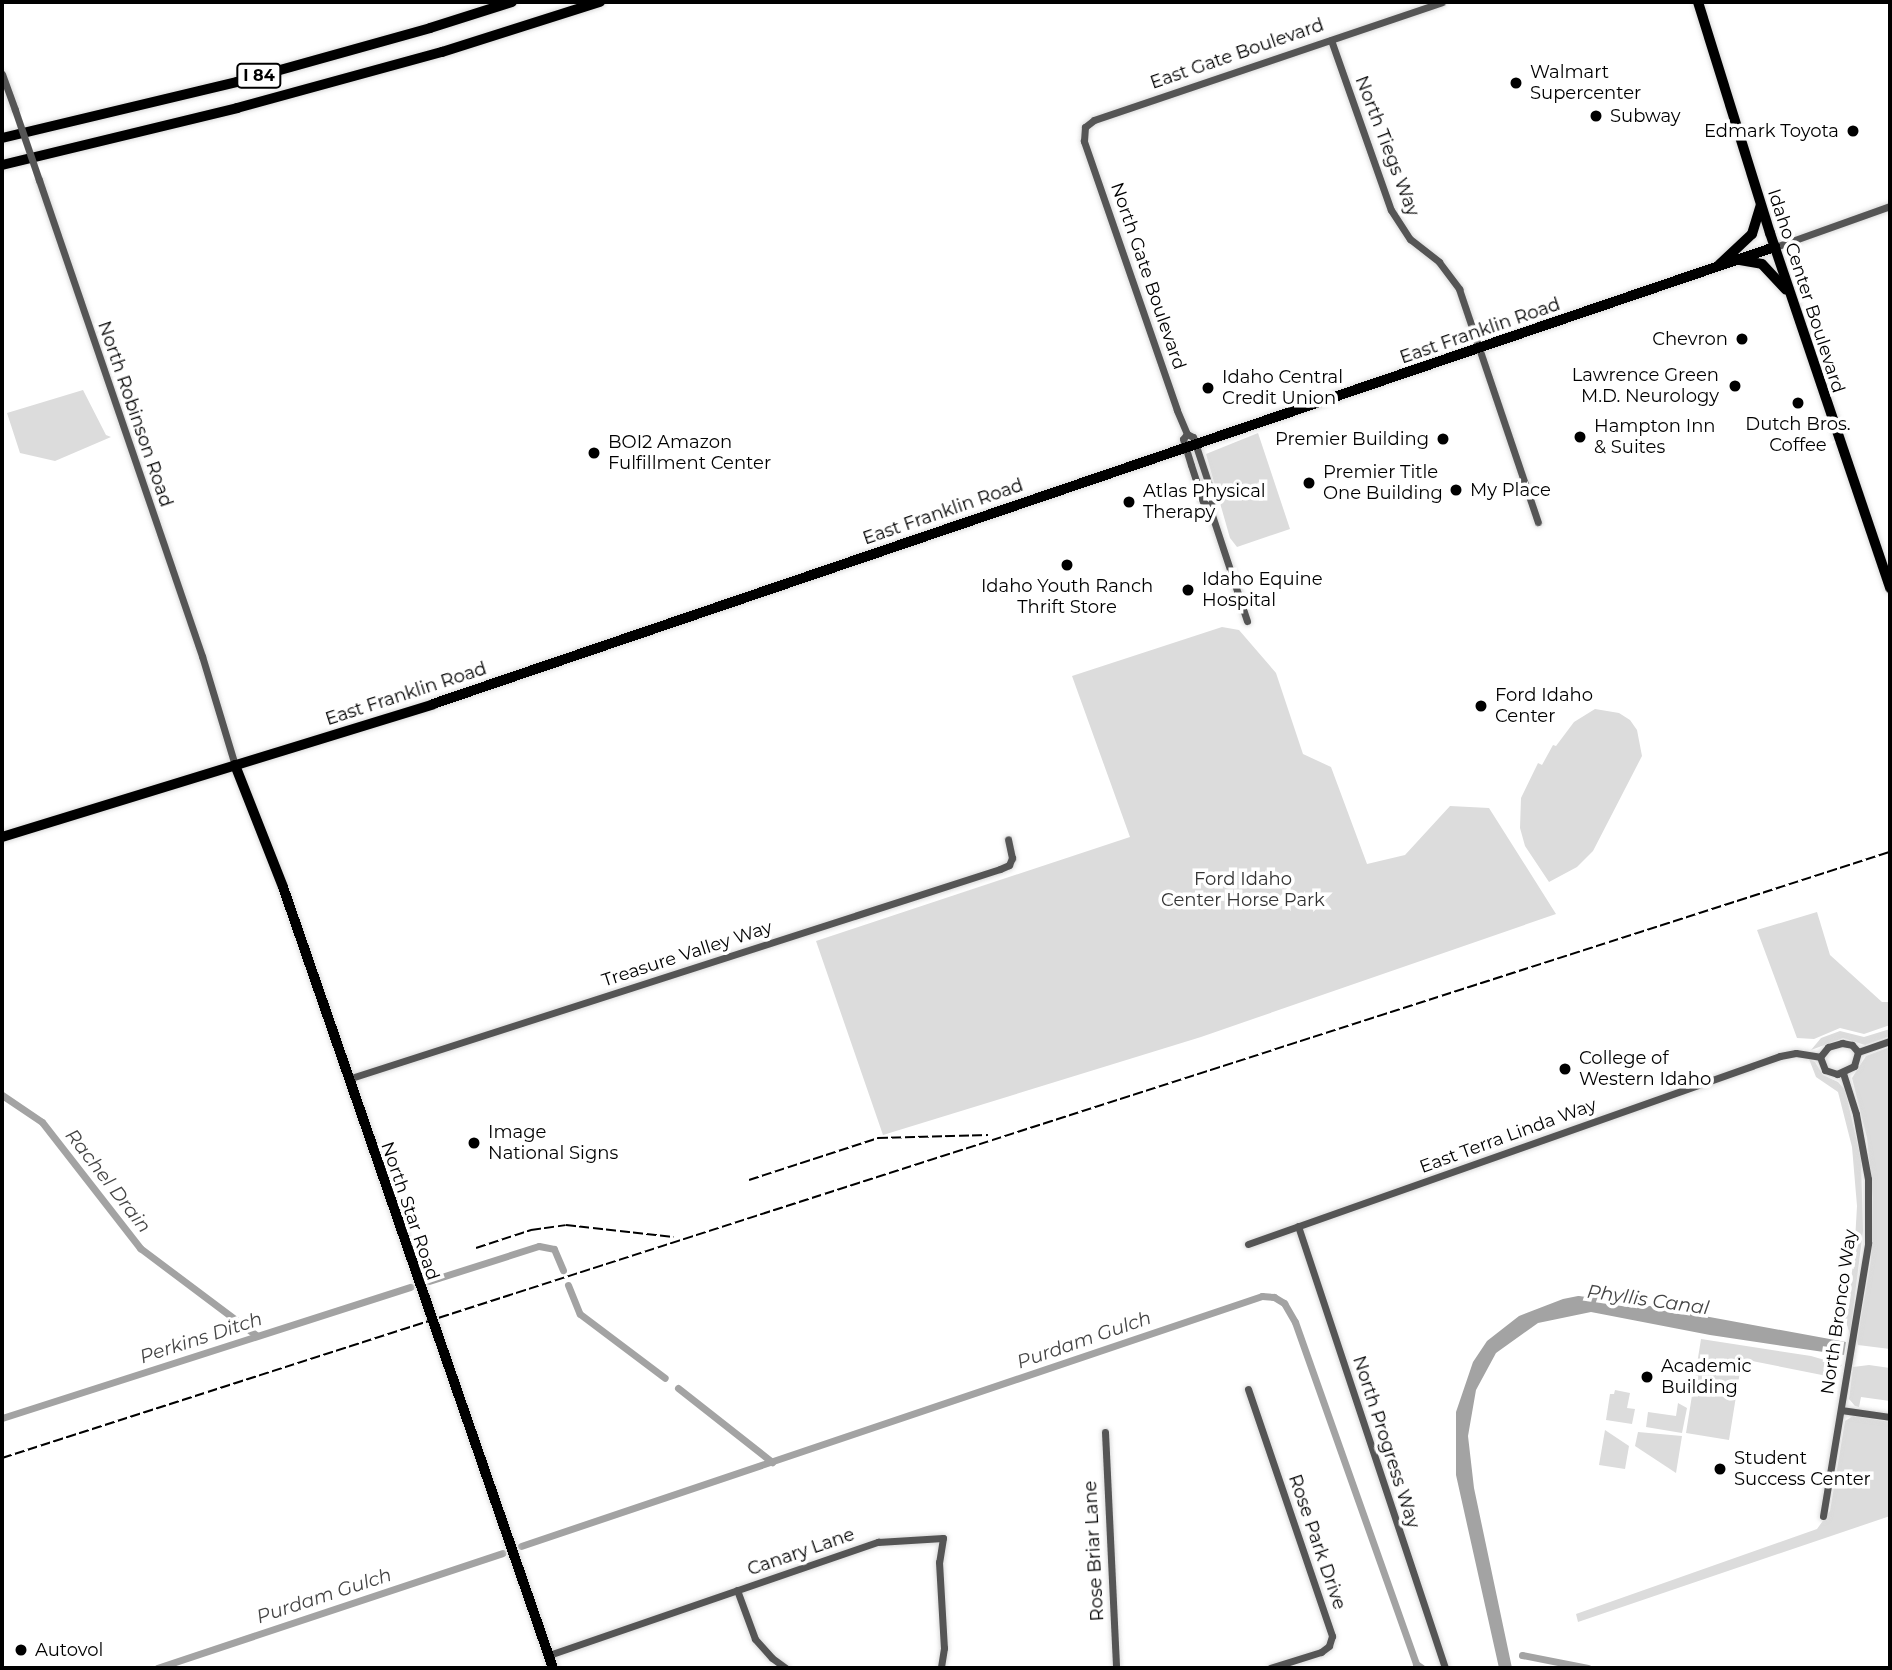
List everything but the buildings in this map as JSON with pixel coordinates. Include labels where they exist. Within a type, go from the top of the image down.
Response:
[{"type":"highway","name":"I 84","points":[[2,138],[237,82],[512,2]]},
{"type":"highway","name":"I 84","points":[[2,164],[237,108],[429,56],[600,2]]},
{"type":"main road","name":"Idaho Center Boulevard","points":[[1698,2],[1775,247],[1890,589]]},
{"type":"main road","points":[[1719,265],[1752,234],[1761,204]]},
{"type":"main road","name":"East Franklin Road","points":[[2,836],[433,704],[1775,247]]},
{"type":"main road","points":[[1735,260],[1762,264],[1792,297]]},
{"type":"main road","name":"North Star Road","points":[[235,765],[283,887],[553,1668]]},
{"type":"street","name":"East Gate Boulevard","points":[[1085,127],[1094,120],[1442,2]]},
{"type":"street","name":"North Tiegs Way","points":[[1331,40],[1391,211],[1410,239],[1439,262],[1454,282],[1480,348],[1538,522]]},
{"type":"street","name":"North Robinson Road","points":[[2,74],[202,656],[235,765]]},
{"type":"street","name":"North Gate Boulevard","points":[[1085,127],[1084,141],[1186,434],[1193,437],[1190,445]]},
{"type":"street","name":"East Franklin Road","points":[[1775,247],[1890,206]]},
{"type":"street","points":[[1190,445],[1213,497],[1210,509],[1247,621]]},
{"type":"street","name":"Treasure Valley Way","points":[[348,1079],[1000,869],[1009,865],[1012,858],[1007,839]]},
{"type":"street","points":[[1858,1052],[1890,1041]]},
{"type":"street","points":[[1842,1043],[1852,1045],[1858,1052],[1854,1066],[1843,1073],[1825,1070],[1820,1057],[1828,1047],[1842,1043]]},
{"type":"street","name":"East Terra Linda Way","points":[[1248,1244],[1780,1056],[1796,1053],[1820,1057]]},
{"type":"street","name":"North Bronco Way","points":[[1823,1516],[1868,1242],[1868,1179],[1856,1114],[1843,1073]]},
{"type":"street","name":"North Progress Way","points":[[1298,1226],[1446,1668]]},
{"type":"street","name":"Rose Park Drive","points":[[1248,1389],[1332,1636],[1329,1646],[1321,1652],[1270,1668]]},
{"type":"street","points":[[1841,1410],[1890,1417]]},
{"type":"street","name":"Rose Briar Lane","points":[[1105,1432],[1116,1668]]},
{"type":"street","name":"Canary Lane","points":[[549,1655],[878,1542],[943,1538],[939,1562],[944,1648],[941,1668]]},
{"type":"street","points":[[737,1590],[755,1639],[772,1658],[786,1668]]},
{"type":"green space","points":[[83,390],[106,435],[111,437],[55,461],[20,453],[7,413]]},
{"type":"green space","points":[[1258,433],[1290,529],[1237,547],[1230,538],[1206,454]]},
{"type":"green space","name":"Ford Idaho Center Horse Park","points":[[1222,627],[1239,630],[1276,673],[1303,754],[1331,767],[1367,864],[1405,855],[1450,806],[1489,808],[1556,914],[1201,1037],[883,1135],[816,941],[1130,837],[1072,676]]},
{"type":"green space","points":[[1595,709],[1619,713],[1630,720],[1637,730],[1642,756],[1593,851],[1577,867],[1549,882],[1525,846],[1520,828],[1521,798],[1538,763],[1542,765],[1553,745],[1556,746],[1574,722]]},
{"type":"green space","points":[[1817,912],[1830,955],[1882,1002],[1890,1002],[1890,1025],[1864,1034],[1840,1028],[1814,1039],[1797,1038],[1757,930]]},
{"type":"green space","points":[[1890,1029],[1890,1036],[1865,1045],[1843,1038],[1811,1050],[1821,1038],[1840,1031],[1864,1037]]},
{"type":"green space","points":[[1890,1047],[1890,1349],[1858,1345],[1857,1341],[1871,1260],[1873,1198],[1867,1138],[1852,1078],[1866,1056]]},
{"type":"green space","points":[[1809,1059],[1815,1062],[1823,1075],[1838,1082],[1845,1090],[1861,1159],[1863,1231],[1850,1334],[1845,1319],[1854,1258],[1857,1206],[1852,1147],[1838,1092],[1816,1077]]},
{"type":"green space","points":[[1701,1339],[1811,1356],[1842,1365],[1832,1377],[1742,1359],[1729,1440],[1686,1433]]},
{"type":"green space","points":[[1869,1365],[1890,1368],[1890,1401],[1861,1397],[1859,1407],[1855,1406],[1849,1399],[1853,1367]]},
{"type":"green space","points":[[1615,1390],[1630,1393],[1627,1408],[1635,1409],[1632,1424],[1606,1420],[1610,1394],[1614,1394]]},
{"type":"green space","points":[[1678,1403],[1687,1408],[1682,1433],[1646,1427],[1648,1412],[1676,1416]]},
{"type":"green space","points":[[1853,1416],[1890,1422],[1890,1516],[1578,1622],[1576,1614],[1817,1529],[1830,1511],[1845,1421]]},
{"type":"green space","points":[[1605,1430],[1629,1446],[1625,1469],[1599,1465]]},
{"type":"green space","points":[[1638,1432],[1682,1436],[1676,1473],[1635,1446]]},
{"type":"shaded area","points":[[1578,1296],[1601,1297],[1846,1342],[1844,1355],[1710,1335],[1591,1312],[1538,1323],[1496,1353],[1476,1390],[1468,1436],[1474,1488],[1512,1668],[1499,1668],[1456,1475],[1456,1412],[1473,1362],[1487,1341],[1519,1316]]},
{"type":"waterway","name":"Rachel Drain","points":[[2,1095],[42,1122],[140,1248],[257,1336]]},
{"type":"waterway","name":"Perkins Ditch","points":[[429,1281],[539,1246],[554,1249],[563,1270]]},
{"type":"waterway","name":"Perkins Ditch","points":[[568,1285],[580,1314],[665,1378]]},
{"type":"waterway","name":"Perkins Ditch","points":[[2,1418],[410,1287]]},
{"type":"waterway","name":"Purdam Gulch","points":[[521,1546],[1262,1296],[1274,1297],[1284,1303],[1295,1322],[1416,1664],[1422,1668]]},
{"type":"waterway","name":"Perkins Ditch","points":[[678,1388],[772,1462]]},
{"type":"waterway","name":"Purdam Gulch","points":[[157,1668],[502,1553]]},
{"type":"waterway","name":"Purdam Gulch","points":[[1522,1655],[1588,1668]]},
{"type":"railway","points":[[2,1458],[1890,852]]},
{"type":"railway","points":[[749,1180],[878,1138],[988,1135]]},
{"type":"railway","points":[[476,1248],[531,1230],[566,1225],[673,1237]]},
{"type":"place","name":"Walmart Supercenter","points":[[1516,83]]},
{"type":"place","name":"Subway","points":[[1596,116]]},
{"type":"place","name":"Edmark Toyota","points":[[1853,131]]},
{"type":"place","name":"Chevron","points":[[1742,339]]},
{"type":"place","name":"Lawrence Green M.D. Neurology","points":[[1735,386]]},
{"type":"place","name":"Idaho Central Credit Union","points":[[1208,388]]},
{"type":"place","name":"Dutch Bros. Coffee","points":[[1798,403]]},
{"type":"place","name":"Hampton Inn & Suites","points":[[1580,437]]},
{"type":"place","name":"Premier Building","points":[[1443,439]]},
{"type":"place","name":"BOI2 Amazon Fulfillment Center","points":[[594,453]]},
{"type":"place","name":"Premier Title One Building","points":[[1309,483]]},
{"type":"place","name":"My Place","points":[[1456,490]]},
{"type":"place","name":"Atlas Physical Therapy","points":[[1129,502]]},
{"type":"place","name":"Idaho Youth Ranch Thrift Store","points":[[1067,565]]},
{"type":"place","name":"Idaho Equine Hospital","points":[[1188,590]]},
{"type":"place","name":"Ford Idaho Center","points":[[1481,706]]},
{"type":"place","name":"College of Western Idaho","points":[[1565,1069]]},
{"type":"place","name":"Image National Signs","points":[[474,1143]]},
{"type":"place","name":"Academic Building","points":[[1647,1377]]},
{"type":"place","name":"Student Success Center","points":[[1720,1469]]},
{"type":"place","name":"Autovol","points":[[21,1650]]},
{"type":"water label","name":"Phyllis Canal","points":[[1648,1300]]}]
